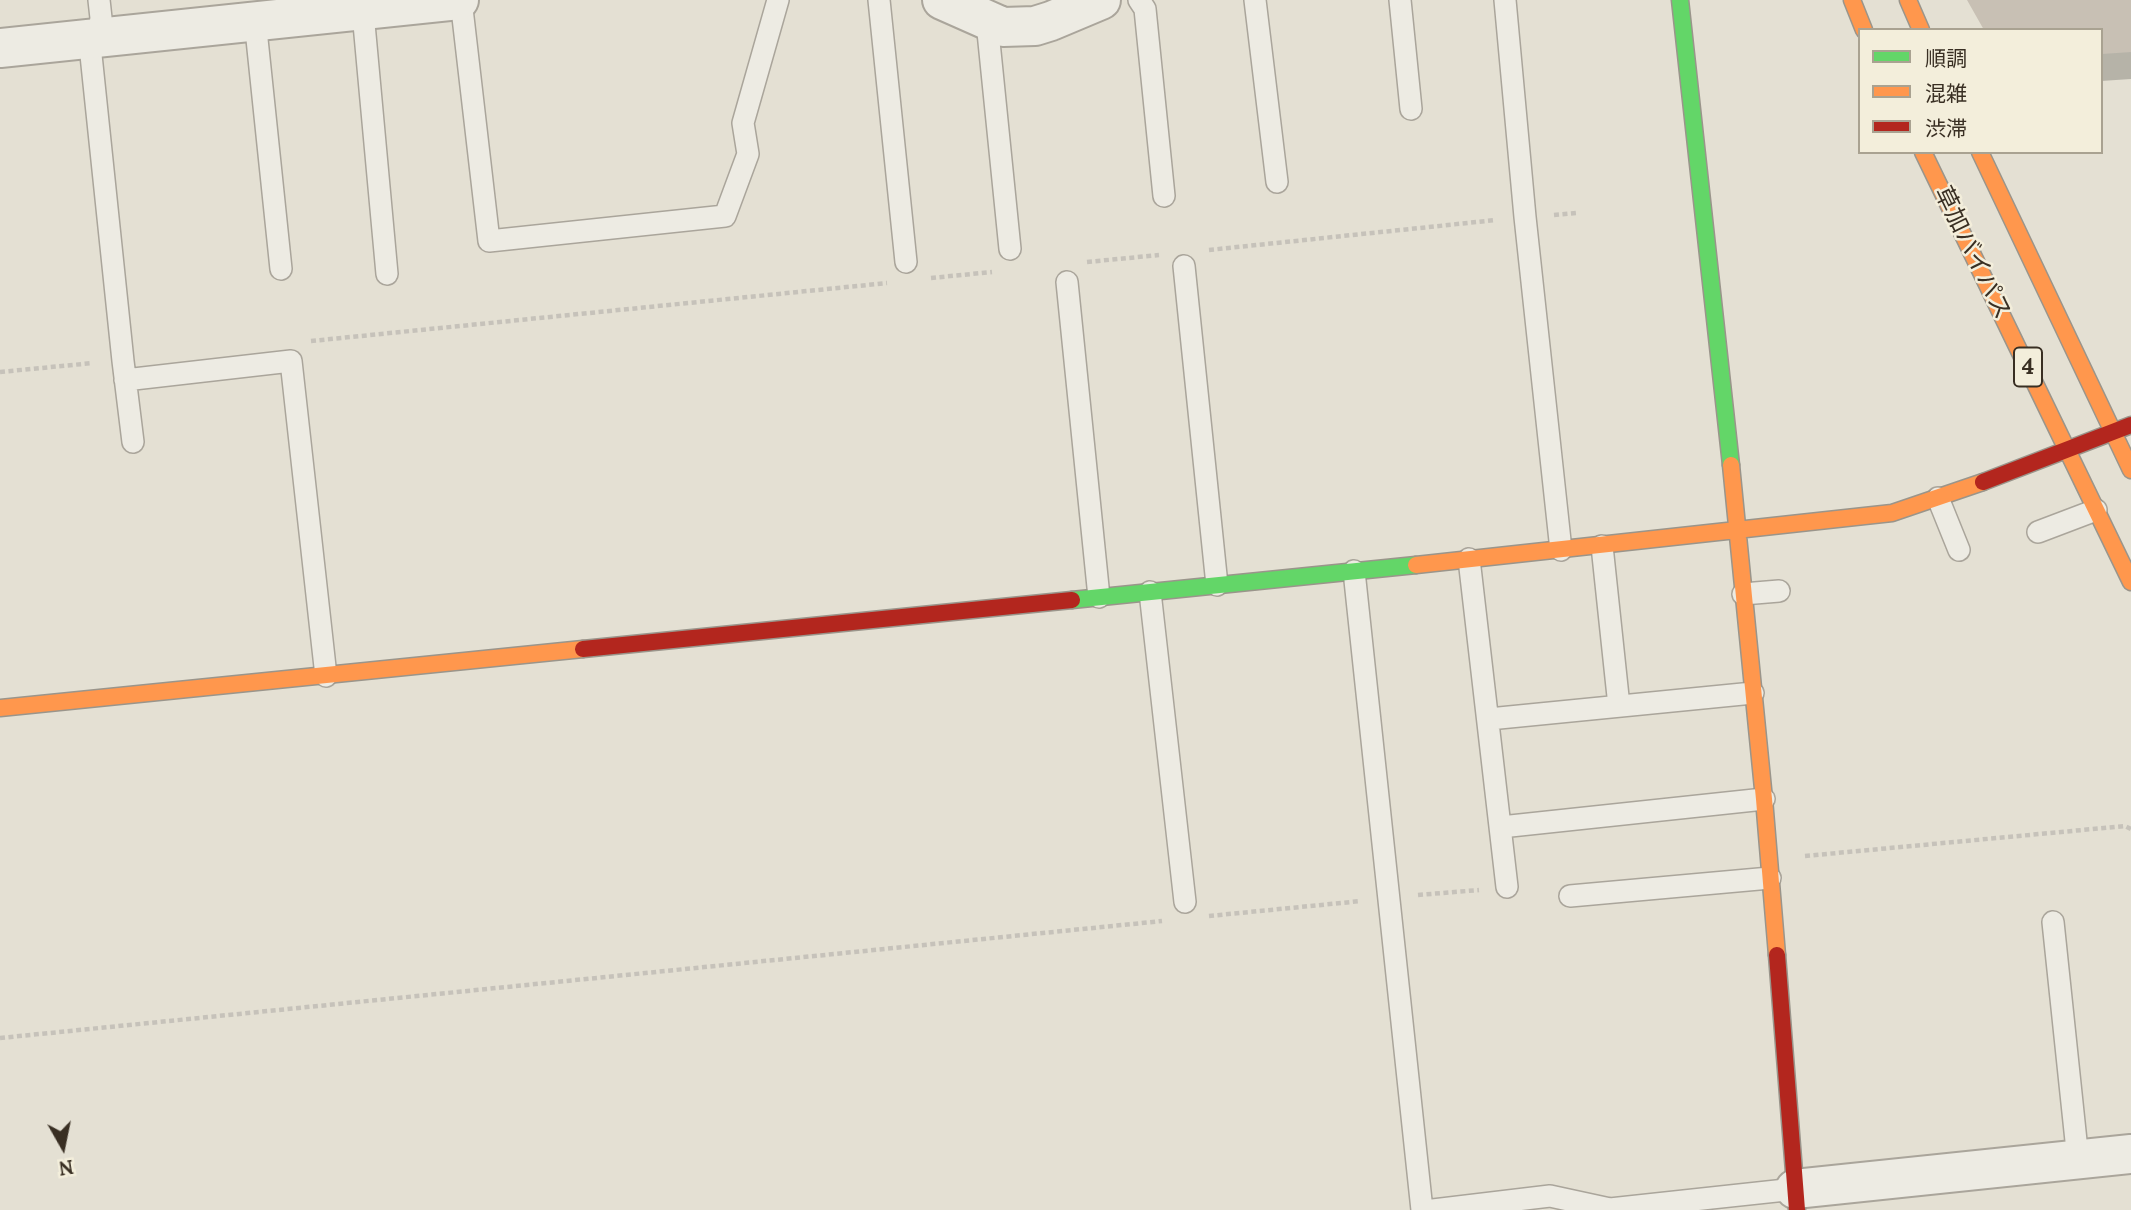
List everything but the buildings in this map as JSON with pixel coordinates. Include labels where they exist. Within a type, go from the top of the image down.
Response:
[{"type":"main road","points":[[1680,0],[1738,531],[1764,799],[1796,1199]]},
{"type":"main road","points":[[1852,0],[1863,28]]},
{"type":"main road","points":[[1908,0],[1921,28]]},
{"type":"main road","name":"草加バイパス","points":[[1924,154],[2131,582]]},
{"type":"main road","name":"草加バイパス","points":[[1981,154],[2131,470]]},
{"type":"main road","points":[[0,708],[1602,546],[1892,513],[1968,488],[2131,425]]},
{"type":"street","points":[[0,48],[99,18],[255,20],[363,4],[460,0]]},
{"type":"street","points":[[942,0],[1003,27],[1035,26],[1101,0]]},
{"type":"street","points":[[1796,1199],[2131,1154]]},
{"type":"lane","points":[[460,0],[489,241],[725,216],[748,154],[743,124],[778,0]]},
{"type":"lane","points":[[879,0],[903,272]]},
{"type":"lane","points":[[1139,0],[1144,9],[1164,196]]},
{"type":"lane","points":[[1255,0],[1277,182]]},
{"type":"lane","points":[[1400,0],[1411,109]]},
{"type":"lane","points":[[1504,0],[1561,550]]},
{"type":"lane","points":[[363,4],[387,274]]},
{"type":"lane","points":[[99,18],[91,55],[133,442]]},
{"type":"lane","points":[[255,20],[281,269]]},
{"type":"lane","points":[[991,22],[988,32],[1010,249]]},
{"type":"lane","points":[[1184,266],[1217,585]]},
{"type":"lane","points":[[1067,282],[1099,597]]},
{"type":"lane","points":[[124,370],[291,361],[326,676]]},
{"type":"lane","points":[[1938,498],[1959,550]]},
{"type":"lane","points":[[2038,532],[2096,510]]},
{"type":"lane","points":[[1602,546],[1619,706]]},
{"type":"lane","points":[[1469,559],[1507,887]]},
{"type":"lane","points":[[1354,571],[1422,1210]]},
{"type":"lane","points":[[1744,594],[1779,591]]},
{"type":"lane","points":[[1150,592],[1185,902]]},
{"type":"lane","points":[[1489,719],[1753,693]]},
{"type":"lane","points":[[1501,827],[1764,799]]},
{"type":"lane","points":[[1570,896],[1770,868]]},
{"type":"lane","points":[[2053,922],[2078,1160]]},
{"type":"lane","points":[[1433,1210],[1550,1195],[1610,1209],[1796,1199]]},
{"type":"path","points":[[1205,250],[1576,213]]},
{"type":"path","points":[[1080,263],[1164,254]]},
{"type":"path","points":[[928,278],[997,271]]},
{"type":"path","points":[[303,342],[903,272]]},
{"type":"path","points":[[0,372],[124,370]]},
{"type":"path","points":[[1770,868],[2125,826],[2131,829]]},
{"type":"path","points":[[1208,916],[1507,887]]},
{"type":"path","points":[[0,1038],[1167,920]]},
{"type":"traffic: fast","points":[[1680,0],[1731,465]]},
{"type":"traffic: fast","points":[[1072,600],[1416,565]]},
{"type":"traffic: slow","points":[[1852,0],[1863,28]]},
{"type":"traffic: slow","points":[[1908,0],[1920,28]]},
{"type":"traffic: slow","points":[[1924,154],[2131,582]]},
{"type":"traffic: slow","points":[[1981,154],[2131,470]]},
{"type":"traffic: slow","points":[[1731,465],[1777,955]]},
{"type":"traffic: slow","points":[[1416,565],[1892,513],[1983,482]]},
{"type":"traffic: slow","points":[[0,708],[583,649]]},
{"type":"traffic: jam","points":[[1983,482],[2131,425]]},
{"type":"traffic: jam","points":[[583,649],[1072,600]]},
{"type":"traffic: jam","points":[[1777,955],[1797,1210]]}]
